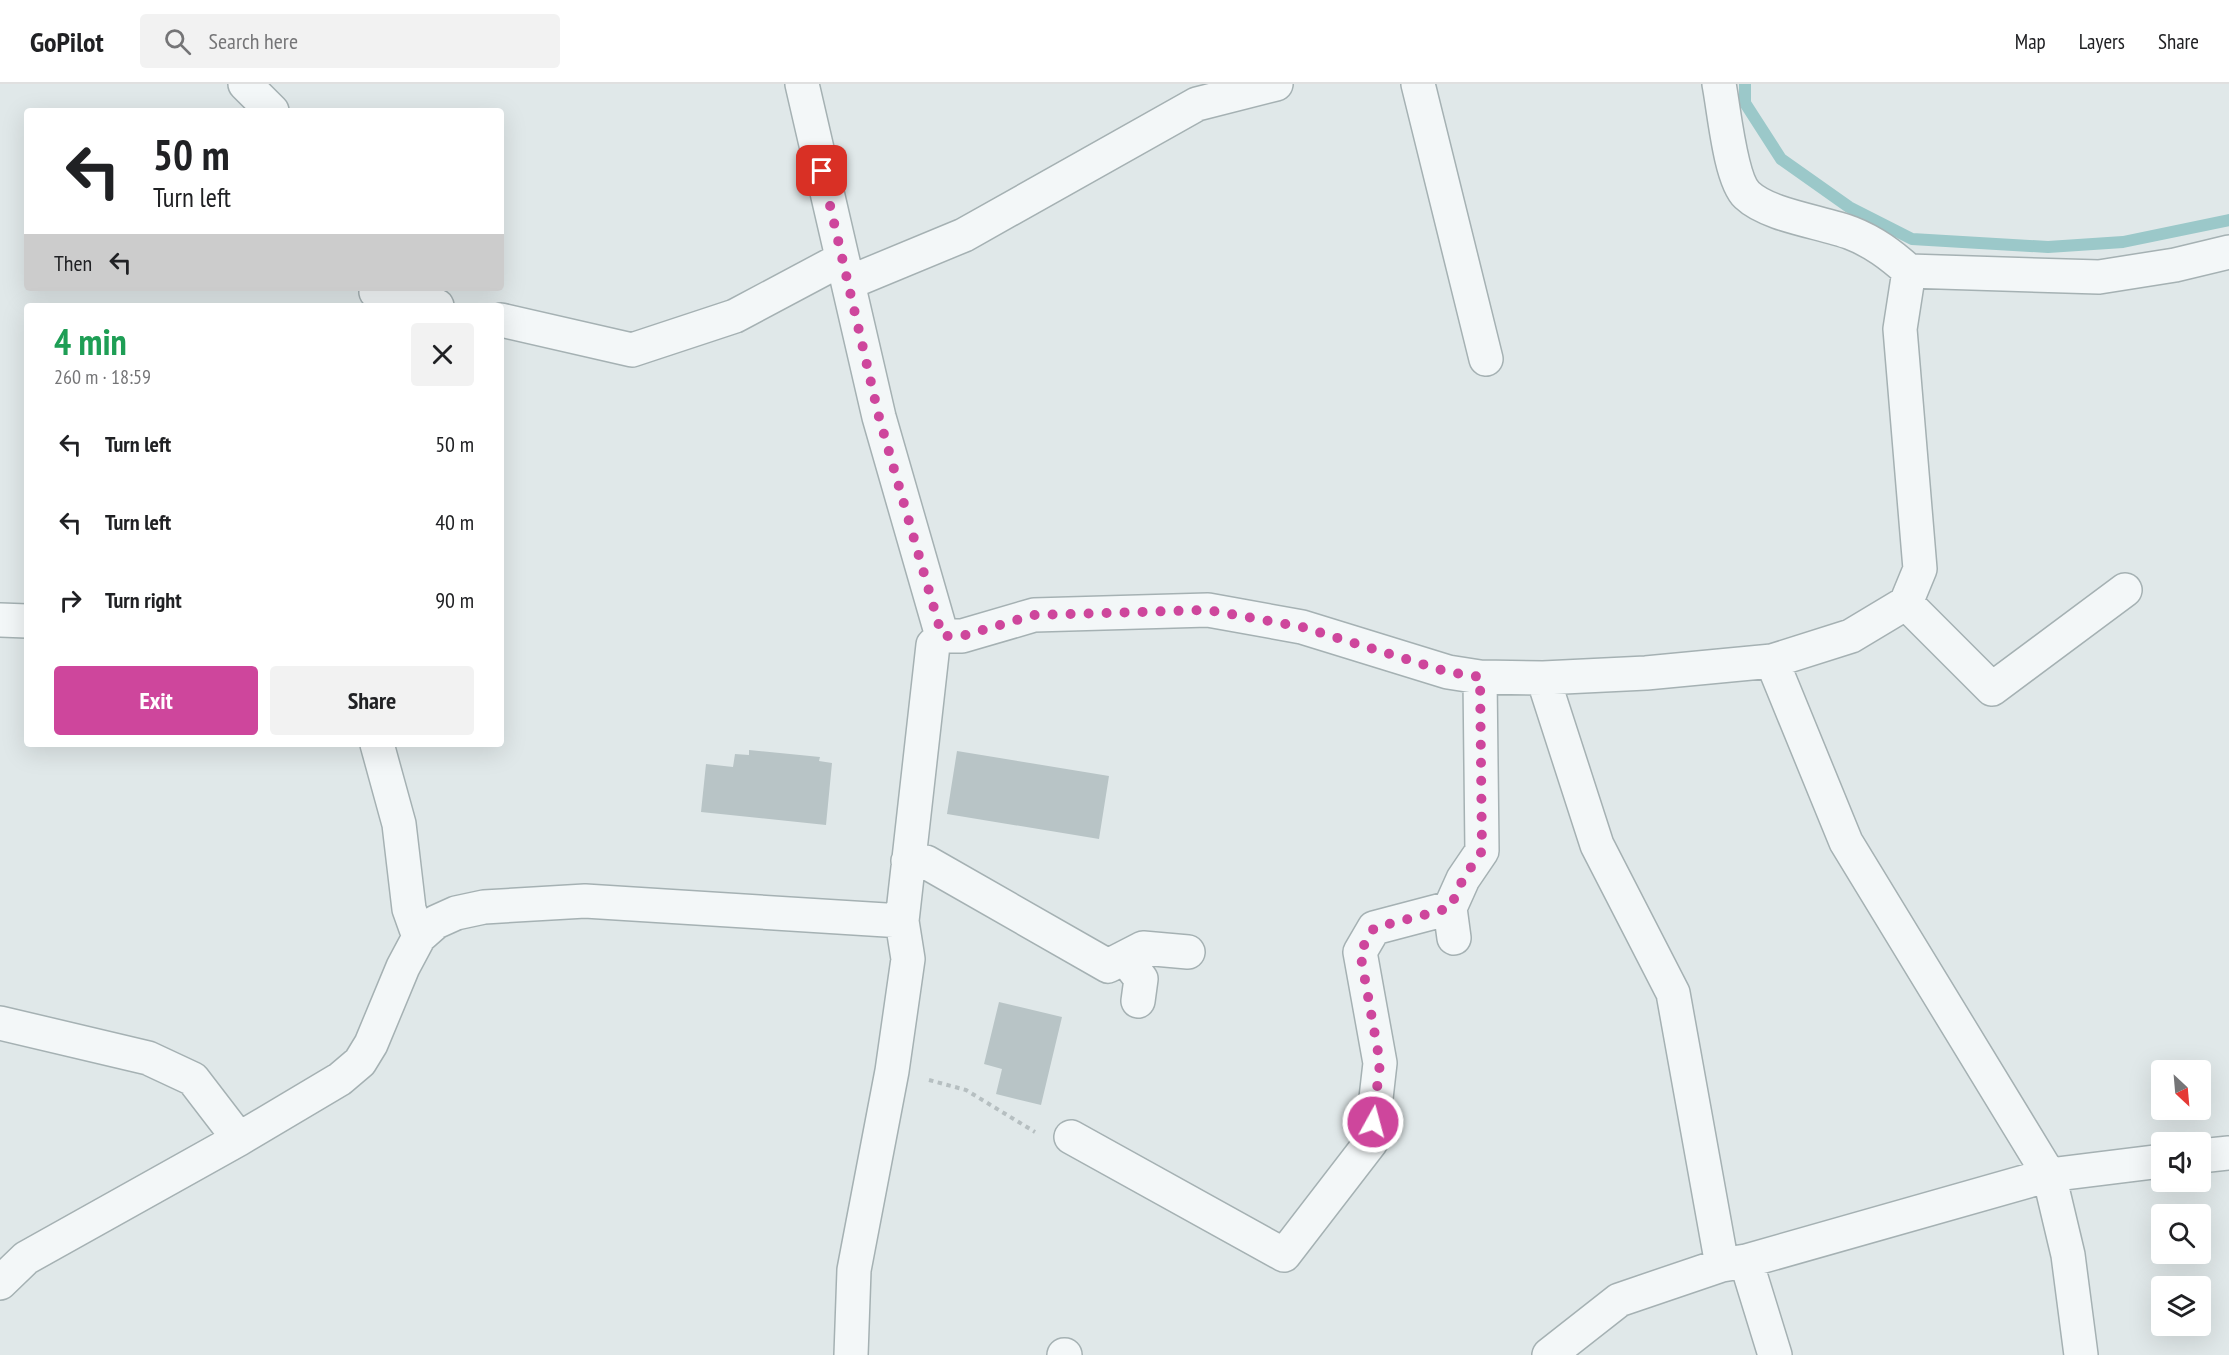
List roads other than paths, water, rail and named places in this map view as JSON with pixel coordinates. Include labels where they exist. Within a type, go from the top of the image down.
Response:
[{"type":"street","points":[[245,84],[269,108]]},
{"type":"street","points":[[802,84],[879,417],[942,636]]},
{"type":"street","points":[[504,321],[632,350],[735,316],[845,271],[964,235],[1197,104],[1276,84]]},
{"type":"street","points":[[1418,84],[1486,359]]},
{"type":"street","points":[[1719,84],[1732,160],[1747,195],[1769,207],[1850,232],[1882,248],[1909,271],[2099,277],[2175,265],[2229,252]]},
{"type":"street","points":[[851,1355],[854,1270],[892,1071],[908,959],[902,921],[933,645],[942,636],[962,636],[1034,615],[1208,610],[1302,627],[1448,672],[1480,677],[1543,678],[1646,673],[1772,661],[1851,636],[1906,603],[1920,569],[1899,328],[1909,271]]},
{"type":"street","points":[[373,295],[420,303]]},
{"type":"street","points":[[1906,603],[1992,689],[2125,590]]},
{"type":"street","points":[[1772,661],[1846,842],[2049,1175],[2068,1255],[2081,1355]]},
{"type":"street","points":[[1056,1136],[1284,1255],[1371,1142],[1380,1063],[1360,952],[1374,928],[1452,923],[1463,879],[1482,851],[1480,677]]},
{"type":"street","points":[[1543,678],[1597,845],[1673,993],[1734,1263],[1775,1355]]},
{"type":"street","points":[[378,747],[399,824],[409,909],[419,937]]},
{"type":"street","points":[[908,861],[926,862],[1108,966],[1143,948],[1188,952]]},
{"type":"street","points":[[0,1283],[26,1258],[239,1139],[340,1079],[360,1062],[371,1044],[403,967],[419,937],[436,922],[456,913],[484,907],[585,901],[902,921]]},
{"type":"street","points":[[1125,958],[1141,979],[1138,1001]]},
{"type":"street","points":[[0,1023],[148,1058],[193,1079],[239,1139]]},
{"type":"street","points":[[2211,1155],[2229,1153]]},
{"type":"street","points":[[1549,1355],[1619,1300],[1734,1263],[2049,1175],[2151,1162]]},
{"type":"waterway","points":[[1745,84],[1745,103],[1781,159],[1849,207],[1912,239],[2048,247],[2123,242],[2229,220]]}]
